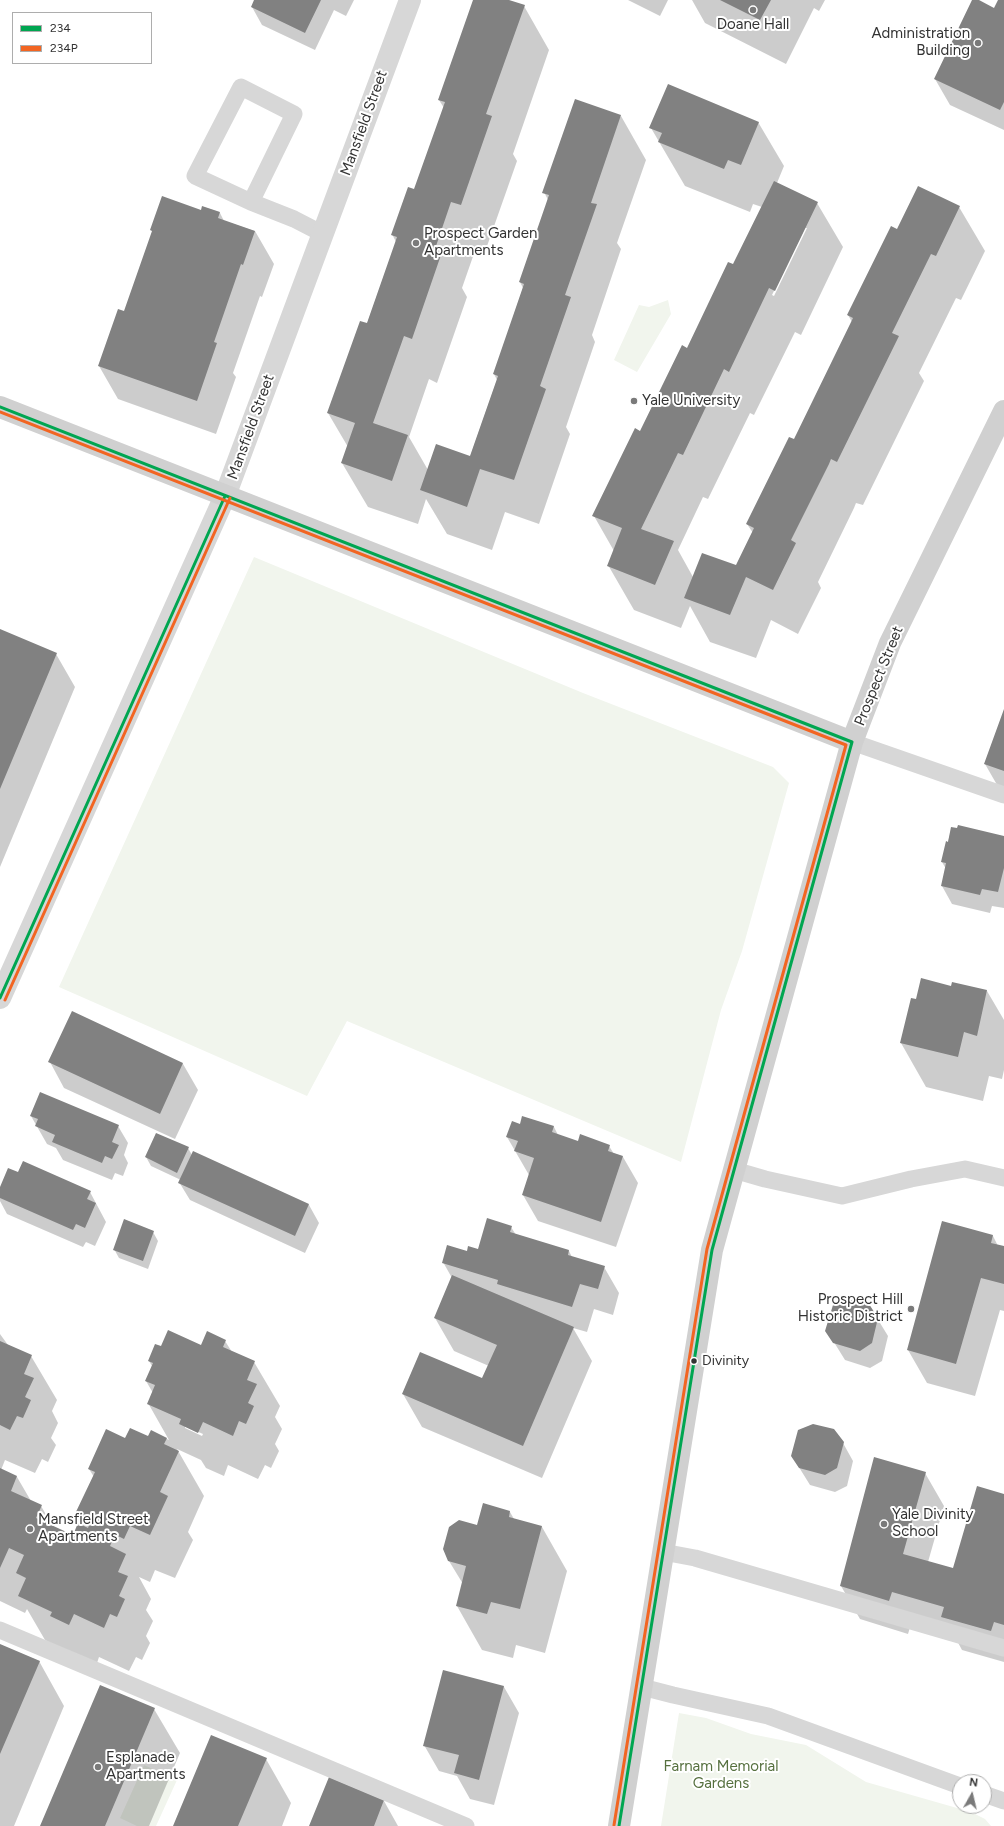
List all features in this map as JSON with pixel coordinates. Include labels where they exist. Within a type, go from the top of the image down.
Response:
[{"type":"main road","points":[[0,407],[852,742]]},
{"type":"main road","name":"Prospect Street","points":[[619,1826],[712,1250],[852,742],[890,643],[1004,411]]},
{"type":"street","name":"Mansfield Street","points":[[0,998],[225,496],[410,0]]},
{"type":"lane","points":[[252,202],[294,114],[240,87],[195,176],[252,202],[294,219],[323,234]]},
{"type":"lane","points":[[852,742],[1004,795]]},
{"type":"lane","points":[[734,1170],[772,1181],[842,1196],[912,1179],[966,1169],[1004,1178]]},
{"type":"lane","points":[[663,1552],[695,1558],[1004,1648]]},
{"type":"lane","points":[[0,1630],[466,1826]]},
{"type":"lane","points":[[642,1687],[768,1716],[952,1783]]},
{"type":"lane","points":[[992,1797],[1004,1801]]},
{"type":"green space","points":[[668,300],[671,314],[637,372],[614,360],[639,305],[649,307]]},
{"type":"green space","points":[[254,557],[583,693],[773,767],[789,783],[742,951],[721,1010],[681,1162],[347,1021],[307,1096],[59,987]]},
{"type":"green space","name":"Farnam Memorial Gardens","points":[[679,1713],[706,1718],[751,1734],[806,1745],[866,1782],[952,1807],[952,1814],[975,1814],[985,1819],[991,1826],[661,1826]]},
{"type":"green space","points":[[144,1765],[177,1780],[156,1826],[137,1826],[120,1818]]},
{"type":"building","points":[[254,0],[321,0],[305,33],[251,7]]},
{"type":"building","name":"Prospect Garden Apartments","points":[[473,0],[509,0],[525,5],[486,114],[492,116],[461,205],[451,202],[435,249],[442,252],[412,339],[404,336],[373,423],[408,435],[392,481],[341,463],[355,423],[327,413],[360,321],[367,323],[397,237],[391,235],[408,187],[414,189],[445,102],[438,100]]},
{"type":"building","name":"Doane Hall","points":[[720,0],[771,0],[760,20]]},
{"type":"building","name":"Administration Building","points":[[972,0],[979,0],[994,8],[998,0],[1004,0],[1004,102],[1000,110],[934,79]]},
{"type":"building","points":[[668,84],[759,122],[741,165],[728,160],[724,169],[658,142],[662,133],[649,128]]},
{"type":"building","name":"Prospect Garden Apartments","points":[[575,99],[621,115],[591,203],[597,204],[565,295],[571,297],[540,386],[546,389],[514,480],[480,469],[467,507],[420,490],[436,444],[470,456],[498,376],[493,374],[524,284],[519,282],[549,195],[542,193]]},
{"type":"building","points":[[774,181],[818,202],[775,291],[769,288],[729,372],[724,369],[683,455],[678,453],[641,529],[674,541],[655,585],[607,566],[622,528],[592,516],[635,428],[640,431],[682,345],[687,348],[728,262],[733,264]]},
{"type":"building","points":[[918,186],[960,206],[936,256],[931,254],[892,333],[899,336],[837,462],[831,459],[791,540],[796,543],[773,590],[746,577],[730,615],[684,598],[702,553],[736,565],[754,528],[746,524],[789,437],[794,439],[853,318],[847,315],[891,226],[897,229]]},
{"type":"building","points":[[162,196],[201,210],[202,206],[220,212],[218,218],[255,231],[243,265],[241,264],[214,342],[217,343],[197,401],[98,366],[118,309],[124,311],[152,231],[150,230]]},
{"type":"building","points":[[0,629],[57,653],[0,789]]},
{"type":"building","points":[[1004,709],[1004,771],[984,764]]},
{"type":"building","points":[[958,825],[1004,836],[1004,868],[998,892],[982,889],[980,895],[941,886],[946,863],[941,862],[946,841],[948,842],[951,827],[957,828]]},
{"type":"building","points":[[921,978],[951,986],[952,982],[987,990],[977,1036],[964,1032],[958,1057],[900,1043],[911,998],[916,999]]},
{"type":"building","points":[[72,1011],[183,1063],[160,1114],[48,1062]]},
{"type":"building","points":[[40,1092],[119,1125],[112,1142],[119,1145],[112,1159],[105,1156],[102,1163],[52,1142],[55,1135],[35,1126],[38,1119],[30,1116]]},
{"type":"building","points":[[522,1116],[554,1126],[552,1132],[578,1141],[580,1134],[610,1145],[608,1151],[623,1156],[601,1222],[522,1195],[534,1158],[514,1151],[518,1141],[506,1137],[512,1121],[520,1124]]},
{"type":"building","points":[[156,1133],[189,1147],[177,1173],[145,1157]]},
{"type":"building","points":[[193,1151],[309,1204],[295,1236],[178,1183]]},
{"type":"building","points":[[23,1161],[91,1191],[87,1199],[96,1203],[85,1228],[76,1224],[73,1230],[0,1198],[0,1187],[8,1168],[18,1172]]},
{"type":"building","points":[[487,1218],[512,1226],[510,1232],[569,1250],[568,1255],[605,1266],[598,1289],[580,1284],[572,1307],[497,1284],[498,1280],[442,1263],[447,1245],[467,1251],[468,1246],[478,1249]]},
{"type":"building","points":[[124,1219],[154,1231],[143,1261],[113,1250]]},
{"type":"building","points":[[942,1221],[993,1235],[991,1243],[1004,1246],[1004,1284],[981,1278],[956,1364],[907,1350]]},
{"type":"building","points":[[452,1275],[574,1327],[523,1446],[402,1394],[420,1352],[482,1378],[497,1345],[434,1318]]},
{"type":"building","points":[[847,1299],[869,1304],[878,1318],[872,1343],[860,1351],[833,1343],[825,1331],[833,1305]]},
{"type":"building","points":[[168,1330],[201,1345],[207,1331],[226,1340],[223,1347],[255,1361],[247,1380],[257,1384],[248,1403],[254,1406],[246,1424],[239,1421],[233,1436],[203,1422],[198,1433],[179,1424],[181,1419],[147,1404],[155,1385],[145,1381],[153,1363],[148,1361],[155,1344],[161,1346]]},
{"type":"building","points":[[0,1341],[32,1355],[24,1374],[34,1378],[25,1397],[31,1400],[23,1418],[17,1416],[10,1430],[0,1425]]},
{"type":"building","points":[[813,1424],[834,1429],[844,1442],[837,1468],[825,1475],[799,1468],[791,1456],[798,1430]]},
{"type":"building","name":"Mansfield Street Apartments","points":[[130,1428],[148,1436],[151,1430],[167,1438],[164,1444],[179,1451],[160,1492],[168,1496],[150,1535],[130,1526],[124,1539],[108,1531],[105,1536],[113,1539],[110,1546],[126,1554],[118,1572],[128,1576],[119,1596],[125,1599],[117,1617],[110,1614],[104,1628],[74,1614],[69,1625],[50,1616],[52,1612],[18,1596],[26,1578],[16,1573],[24,1555],[9,1548],[0,1568],[0,1468],[17,1476],[11,1491],[42,1505],[36,1518],[73,1535],[78,1523],[88,1528],[90,1523],[74,1516],[95,1472],[88,1469],[106,1429],[125,1438]]},
{"type":"building","name":"Yale Divinity School","points":[[874,1457],[926,1472],[903,1554],[953,1568],[977,1486],[1004,1494],[1004,1625],[994,1622],[991,1631],[941,1617],[944,1607],[892,1592],[889,1601],[840,1586]]},
{"type":"building","points":[[483,1503],[510,1511],[509,1517],[542,1526],[520,1609],[491,1602],[487,1614],[456,1606],[466,1566],[448,1561],[443,1549],[449,1527],[459,1520],[477,1525]]},
{"type":"building","points":[[0,1644],[40,1661],[0,1754]]},
{"type":"building","points":[[443,1670],[504,1686],[479,1780],[454,1773],[459,1755],[423,1746]]},
{"type":"building","name":"Esplanade Apartments","points":[[100,1685],[155,1708],[105,1826],[40,1826]]},
{"type":"building","name":"Esplanade Apartments","points":[[211,1735],[267,1758],[238,1826],[173,1826]]},
{"type":"building","points":[[329,1777],[384,1800],[374,1826],[309,1826]]},
{"type":"transit line","name":"234","points":[[0,407],[852,742],[712,1250],[619,1826]]},
{"type":"transit line","name":"234P","points":[[0,412],[846,745],[707,1249],[614,1825]]},
{"type":"transit line","name":"234","points":[[0,998],[225,496]]},
{"type":"transit line","name":"234P","points":[[5,1000],[230,498]]},
{"type":"place","name":"Doane Hall","points":[[753,10]]},
{"type":"place","name":"Administration Building","points":[[978,43]]},
{"type":"place","name":"Prospect Garden Apartments","points":[[416,243]]},
{"type":"place","name":"Yale University","points":[[634,401]]},
{"type":"place","name":"Prospect Hill Historic District","points":[[911,1309]]},
{"type":"place","name":"Divinity","points":[[694,1361]]},
{"type":"place","name":"Yale Divinity School","points":[[884,1524]]},
{"type":"place","name":"Mansfield Street Apartments","points":[[30,1529]]},
{"type":"place","name":"Esplanade Apartments","points":[[98,1767]]}]
